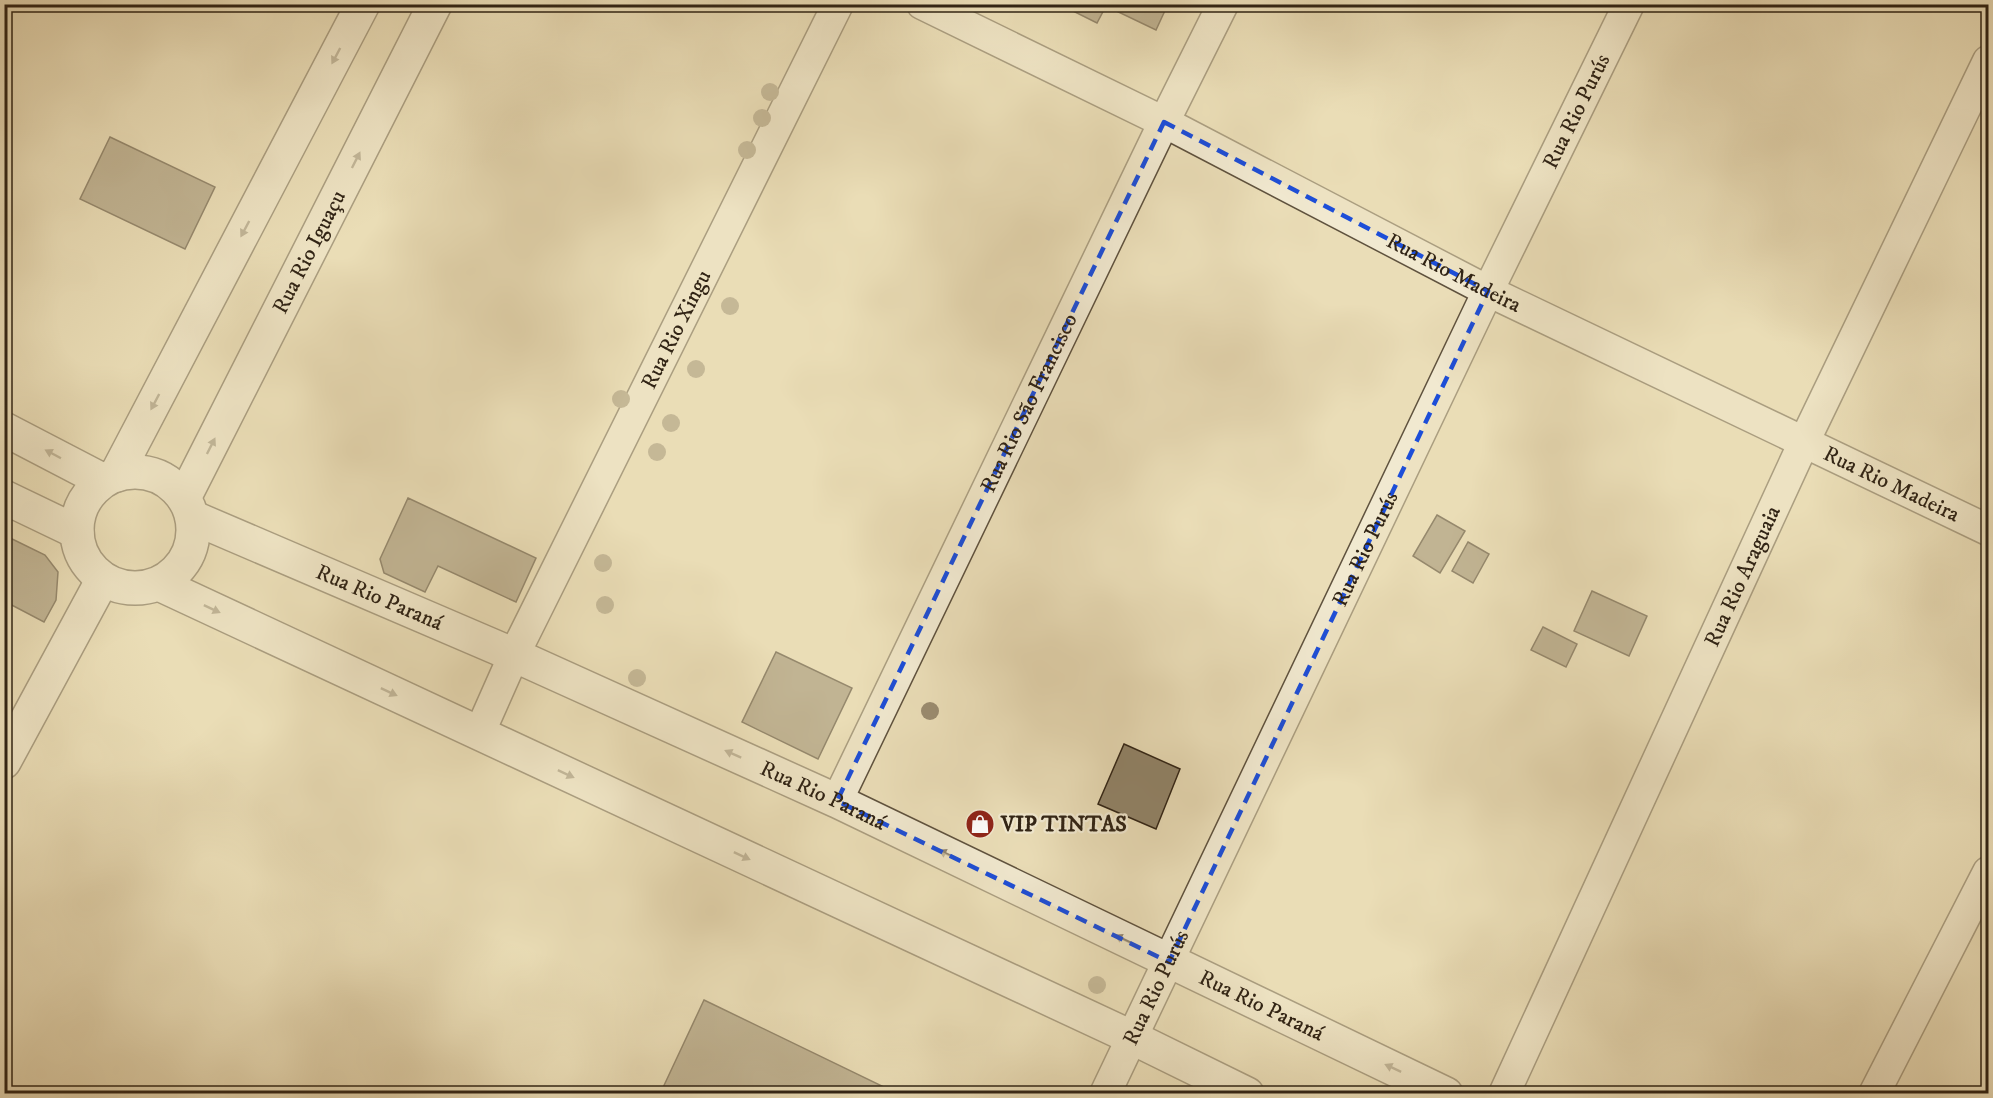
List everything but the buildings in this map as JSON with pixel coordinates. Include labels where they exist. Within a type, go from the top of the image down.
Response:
[{"type":"street","points":[[4,429],[109,478],[133,472],[152,474],[170,484],[188,507],[193,537],[188,557],[176,573],[159,584],[140,589],[119,587],[103,579],[89,566],[80,550],[77,532],[79,514],[87,497],[109,478],[363,4]]},
{"type":"street","name":"Rua Rio Iguaçu","points":[[188,507],[435,4]]},
{"type":"street","name":"Rua Rio Xingu","points":[[479,734],[514,655],[838,4]]},
{"type":"street","name":"Rua Rio Madeira","points":[[922,4],[1164,122],[1488,291],[1989,530]]},
{"type":"street","name":"Rua Rio São Francisco","points":[[837,801],[1223,4]]},
{"type":"street","name":"Rua Rio Purús","points":[[1104,1094],[1488,291],[1629,4]]},
{"type":"street","name":"Rua Rio Araguaia","points":[[1504,1094],[1804,442],[1989,61]]},
{"type":"street","points":[[4,497],[77,532]]},
{"type":"street","name":"Rua Rio Paraná","points":[[188,507],[837,801],[1446,1094]]},
{"type":"street","points":[[4,762],[103,579]]},
{"type":"street","points":[[159,584],[1131,1037],[1247,1094]]},
{"type":"street","points":[[1874,1094],[1989,872]]},
{"type":"highlighted area","points":[[1164,122],[1488,291],[1169,962],[837,801]]},
{"type":"place","name":"VIP TINTAS","points":[[980,824]]}]
